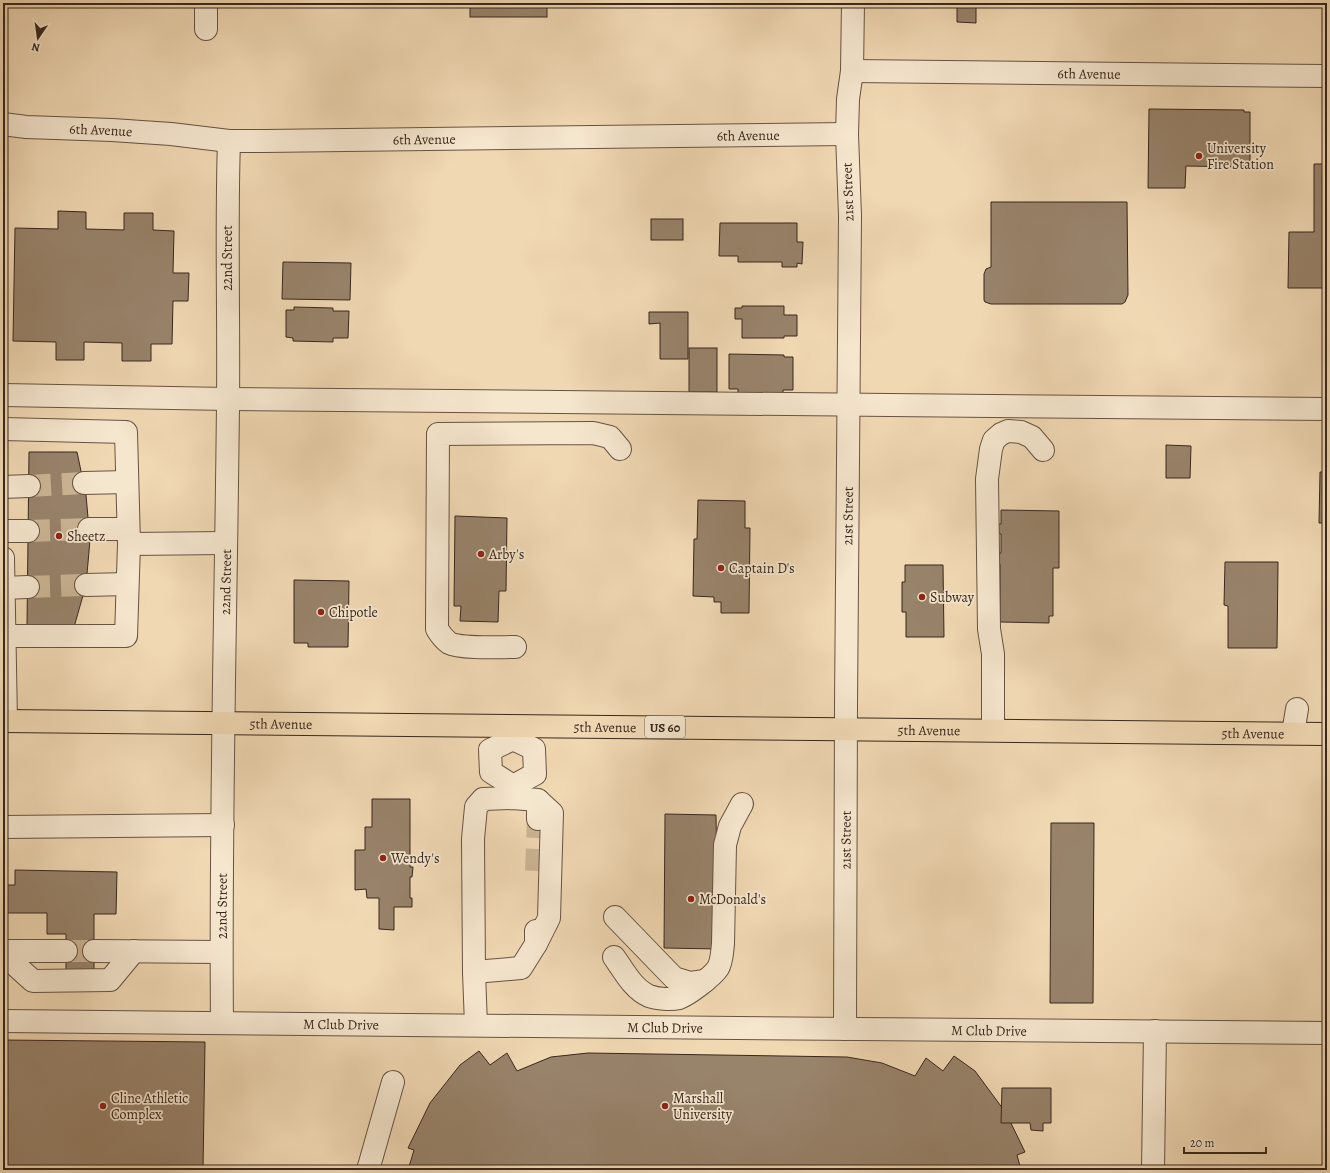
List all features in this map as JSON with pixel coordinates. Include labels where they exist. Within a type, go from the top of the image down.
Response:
[{"type":"main road","name":"5th Avenue","points":[[5,722],[223,724],[514,732],[846,728],[1327,734]]},
{"type":"street","points":[[206,3],[206,29]]},
{"type":"street","name":"21st Street","points":[[845,1030],[850,216],[847,134],[848,99],[852,71],[853,3]]},
{"type":"street","name":"6th Avenue","points":[[852,71],[1327,76]]},
{"type":"street","name":"6th Avenue","points":[[3,124],[26,127],[171,134],[229,140],[264,141],[847,134]]},
{"type":"street","name":"22nd Street","points":[[222,1023],[221,952],[228,399],[227,197],[229,140]]},
{"type":"street","points":[[3,395],[228,399],[1327,409]]},
{"type":"street","points":[[3,429],[126,432],[128,536],[126,636],[4,636]]},
{"type":"street","points":[[993,730],[993,654],[989,605],[987,479],[989,463],[994,440],[1001,434],[1008,431],[1021,432],[1032,437],[1043,450]]},
{"type":"street","points":[[514,647],[460,646],[450,643],[442,637],[437,629],[438,434],[593,433],[610,437],[620,448]]},
{"type":"street","points":[[84,483],[127,482]]},
{"type":"street","points":[[3,487],[29,486]]},
{"type":"street","points":[[89,530],[128,536],[226,542]]},
{"type":"street","points":[[3,531],[28,531]]},
{"type":"street","points":[[3,558],[5,722]]},
{"type":"street","points":[[86,585],[127,584]]},
{"type":"street","points":[[4,588],[28,587]]},
{"type":"street","points":[[1293,733],[1297,709]]},
{"type":"street","points":[[474,972],[521,968],[536,944],[549,918],[552,813],[538,810],[513,792],[491,772],[490,750],[514,732],[534,749],[535,774],[513,792],[483,800],[476,807],[473,839],[474,972],[476,1025]]},
{"type":"street","points":[[614,957],[637,988],[649,996],[663,999],[680,998],[705,982],[718,968],[722,957],[725,845],[730,826],[742,804]]},
{"type":"street","points":[[3,827],[223,825]]},
{"type":"street","points":[[536,871],[536,944]]},
{"type":"street","points":[[615,917],[674,978],[690,982],[705,982]]},
{"type":"street","points":[[3,952],[66,951]]},
{"type":"street","points":[[94,951],[221,952]]},
{"type":"street","points":[[3,952],[33,980],[110,980],[134,952]]},
{"type":"street","name":"M Club Drive","points":[[3,1021],[845,1030],[1327,1033]]},
{"type":"street","points":[[1153,1170],[1154,1031]]},
{"type":"street","points":[[368,1170],[394,1082]]},
{"type":"building","points":[[277,3],[343,3],[343,7],[276,7]]},
{"type":"building","points":[[470,3],[547,3],[547,17],[470,17]]},
{"type":"building","points":[[928,3],[1006,3],[1006,6],[976,5],[976,23],[957,22],[957,5],[928,5]]},
{"type":"building","points":[[1295,3],[1327,3],[1327,24],[1324,24],[1325,7],[1295,7]]},
{"type":"building","name":"University Fire Station","points":[[1149,109],[1244,110],[1244,112],[1250,112],[1250,165],[1244,165],[1244,167],[1186,166],[1185,188],[1148,188]]},
{"type":"building","points":[[1314,164],[1327,164],[1327,288],[1288,288],[1289,232],[1314,232]]},
{"type":"building","points":[[991,202],[1127,202],[1128,295],[1125,302],[1122,304],[991,304],[985,302],[984,274],[986,269],[991,267]]},
{"type":"building","points":[[58,211],[86,212],[86,229],[124,230],[124,213],[153,213],[153,230],[174,231],[173,273],[189,273],[188,301],[173,301],[172,344],[151,344],[151,361],[122,361],[122,343],[84,342],[84,360],[56,360],[56,342],[13,341],[15,228],[58,229]]},
{"type":"building","points":[[651,219],[683,219],[683,240],[651,240]]},
{"type":"building","points":[[720,223],[797,223],[797,242],[803,242],[802,264],[797,263],[797,267],[782,267],[782,262],[738,262],[738,256],[719,256]]},
{"type":"building","points":[[283,262],[351,263],[350,300],[282,299]]},
{"type":"building","points":[[742,306],[784,306],[784,315],[797,315],[797,336],[784,336],[784,338],[742,338],[742,319],[735,319],[735,308],[742,308]]},
{"type":"building","points":[[294,307],[333,308],[333,311],[349,311],[348,338],[333,338],[333,342],[293,341],[293,338],[286,337],[286,310],[294,310]]},
{"type":"building","points":[[649,312],[688,312],[688,359],[660,359],[660,323],[649,324]]},
{"type":"building","points":[[689,348],[717,348],[717,392],[689,392]]},
{"type":"building","points":[[729,354],[784,355],[784,357],[793,357],[793,390],[783,390],[783,393],[738,393],[738,389],[729,389]]},
{"type":"building","points":[[1166,445],[1191,446],[1190,478],[1166,478]]},
{"type":"building","name":"Sheetz","points":[[29,452],[77,452],[86,495],[90,540],[86,585],[74,627],[27,626]]},
{"type":"building","points":[[1320,472],[1327,472],[1327,523],[1319,523]]},
{"type":"building","name":"Captain D's","points":[[698,500],[745,501],[745,528],[750,528],[749,613],[721,613],[721,602],[714,602],[714,597],[693,596],[694,539],[697,539]]},
{"type":"building","points":[[1001,510],[1059,511],[1059,568],[1053,568],[1053,616],[1049,616],[1049,623],[1000,622],[1000,564],[997,564],[997,554],[1000,554],[1001,552],[1001,534],[998,533],[998,524],[1001,524]]},
{"type":"building","name":"Arby's","points":[[455,516],[507,518],[506,591],[499,591],[498,622],[460,621],[461,606],[454,606]]},
{"type":"building","points":[[1225,562],[1278,562],[1277,648],[1228,648],[1228,606],[1224,605]]},
{"type":"building","name":"Subway","points":[[905,565],[943,565],[944,637],[906,637],[906,612],[902,612],[902,582],[905,582]]},
{"type":"building","name":"Chipotle","points":[[294,580],[349,581],[348,647],[308,647],[308,643],[294,643]]},
{"type":"building","points":[[1324,638],[1327,638],[1327,664],[1324,664]]},
{"type":"building","name":"Wendy's","points":[[372,799],[410,799],[410,867],[413,867],[412,877],[410,877],[410,898],[412,898],[412,907],[394,907],[394,930],[379,929],[379,898],[367,898],[366,889],[355,890],[355,850],[365,850],[365,827],[372,827]]},
{"type":"building","name":"McDonald's","points":[[665,814],[716,815],[718,949],[664,948]]},
{"type":"building","points":[[1051,823],[1094,823],[1093,1003],[1050,1003]]},
{"type":"building","points":[[15,870],[117,872],[116,914],[94,914],[94,971],[66,970],[66,934],[47,934],[47,913],[3,913],[3,885],[15,885]]},
{"type":"building","name":"Cline Athletic Complex","points":[[3,1040],[205,1042],[203,1170],[3,1170]]},
{"type":"building","points":[[479,1051],[490,1065],[507,1053],[517,1071],[551,1057],[588,1053],[847,1057],[882,1063],[915,1076],[926,1058],[943,1071],[954,1056],[975,1071],[1006,1113],[1025,1152],[1017,1155],[1021,1170],[408,1170],[414,1150],[408,1148],[430,1103],[460,1065]]},
{"type":"building","points":[[1002,1088],[1051,1088],[1051,1123],[1043,1123],[1043,1131],[1031,1130],[1030,1123],[1001,1123]]},
{"type":"tunnel","points":[[29,486],[84,483]]},
{"type":"tunnel","points":[[28,531],[89,529]]},
{"type":"tunnel","points":[[28,587],[86,585]]},
{"type":"tunnel","points":[[536,871],[538,819]]},
{"type":"tunnel","points":[[66,951],[94,951]]},
{"type":"place","name":"University Fire Station","points":[[1199,156]]},
{"type":"place","name":"Sheetz","points":[[59,536]]},
{"type":"place","name":"Arby's","points":[[481,554]]},
{"type":"place","name":"Captain D's","points":[[721,568]]},
{"type":"place","name":"Subway","points":[[922,597]]},
{"type":"place","name":"Chipotle","points":[[321,612]]},
{"type":"place","name":"Wendy's","points":[[383,858]]},
{"type":"place","name":"McDonald's","points":[[691,899]]},
{"type":"place","name":"Cline Athletic Complex","points":[[103,1106]]},
{"type":"place","name":"Marshall University","points":[[665,1106]]}]
